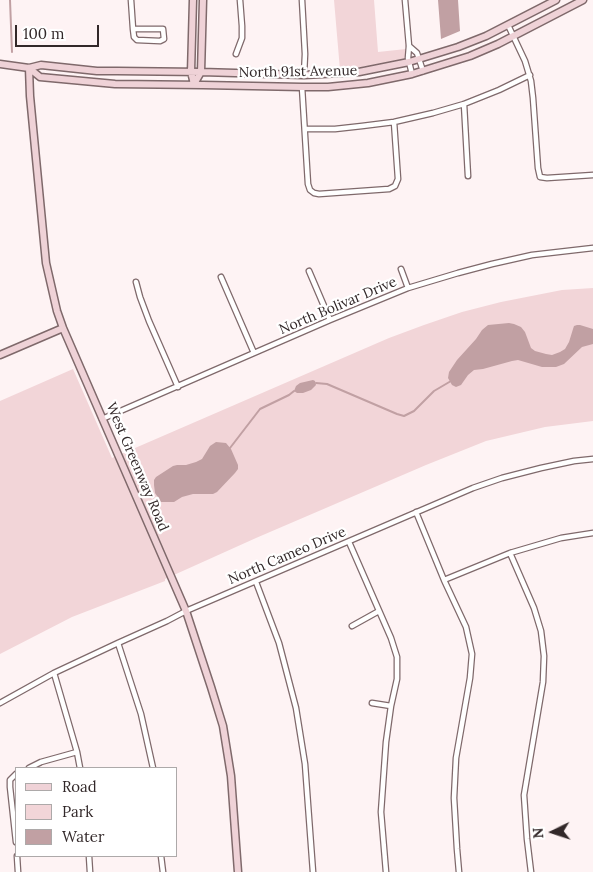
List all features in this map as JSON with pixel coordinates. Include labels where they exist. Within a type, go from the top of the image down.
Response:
[{"type":"main road","points":[[193,0],[191,72],[194,84]]},
{"type":"main road","points":[[194,84],[201,72],[203,0]]},
{"type":"main road","name":"North 91st Avenue","points":[[3,64],[29,68],[41,65],[98,71],[304,75],[364,71],[419,60],[463,46],[556,0]]},
{"type":"main road","name":"North 91st Avenue","points":[[29,68],[40,76],[115,84],[328,87],[368,83],[412,74],[470,56],[583,0]]},
{"type":"main road","name":"West Greenway Road","points":[[29,68],[30,105],[46,262],[57,311],[186,611],[212,687],[223,726],[231,776],[238,872]]},
{"type":"main road","points":[[0,355],[63,328]]},
{"type":"street","points":[[131,0],[133,29],[136,40],[160,41],[164,39],[163,29],[133,29]]},
{"type":"street","points":[[236,54],[242,38],[240,0]]},
{"type":"street","points":[[302,0],[305,54],[304,75]]},
{"type":"street","points":[[405,0],[409,62],[412,74]]},
{"type":"street","points":[[508,25],[530,75],[540,178],[593,175]]},
{"type":"street","points":[[409,46],[417,53],[422,71]]},
{"type":"street","points":[[305,130],[335,129],[394,122],[433,113],[464,104],[530,75]]},
{"type":"street","points":[[302,87],[308,184],[312,192],[319,194],[389,189],[396,186],[398,179],[394,122]]},
{"type":"street","points":[[464,104],[468,176]]},
{"type":"street","name":"North Bolivar Drive","points":[[102,419],[408,288],[458,273],[532,255],[593,248]]},
{"type":"street","points":[[401,269],[408,288]]},
{"type":"street","points":[[309,271],[330,320]]},
{"type":"street","points":[[221,276],[254,353]]},
{"type":"street","points":[[136,282],[149,321],[178,387]]},
{"type":"street","name":"North Cameo Drive","points":[[0,703],[54,673],[186,611],[473,488],[502,478],[574,461],[593,459]]},
{"type":"street","points":[[416,512],[466,627],[472,654],[470,678],[456,758],[454,798],[459,872]]},
{"type":"street","points":[[444,580],[510,553],[561,538],[593,533]]},
{"type":"street","points":[[349,542],[391,638],[397,657],[397,679],[391,706],[381,812],[386,872]]},
{"type":"street","points":[[510,553],[534,608],[541,631],[544,656],[543,682],[524,795],[531,872]]},
{"type":"street","points":[[256,582],[279,644],[296,708],[305,764],[313,872]]},
{"type":"street","points":[[352,626],[379,611]]},
{"type":"street","points":[[118,643],[141,714],[153,767]]},
{"type":"street","points":[[54,673],[80,767]]},
{"type":"street","points":[[372,703],[391,706]]},
{"type":"street","points":[[30,767],[77,752]]},
{"type":"street","points":[[15,775],[10,780],[15,833]]},
{"type":"street","points":[[17,857],[18,872]]},
{"type":"street","points":[[89,857],[90,872]]},
{"type":"street","points":[[161,857],[163,872]]},
{"type":"green space","points":[[334,0],[374,0],[378,52],[406,49],[404,59],[340,70]]},
{"type":"green space","points":[[593,288],[593,421],[545,427],[486,441],[256,538],[165,579],[165,581],[72,617],[0,654],[0,401],[73,369],[112,458],[389,338],[424,325],[462,312],[501,302],[562,290]]},
{"type":"water","points":[[438,0],[458,0],[460,31],[441,39]]},
{"type":"water","points":[[509,323],[521,327],[531,348],[546,354],[552,355],[565,349],[574,326],[577,325],[593,329],[593,344],[582,347],[564,364],[556,367],[542,367],[518,360],[512,361],[474,370],[461,385],[456,387],[452,385],[448,378],[449,372],[482,330],[488,325]]},
{"type":"water","points":[[313,380],[316,385],[311,390],[303,393],[294,391],[300,383]]},
{"type":"water","points":[[216,442],[226,443],[231,449],[238,465],[235,473],[213,494],[193,494],[182,497],[174,502],[161,502],[155,493],[154,480],[156,477],[173,466],[186,465],[202,459],[210,446]]},
{"type":"waterway","points":[[10,0],[12,52]]},
{"type":"waterway","points":[[316,383],[327,384],[404,416],[414,411],[434,391],[451,381]]},
{"type":"waterway","points":[[230,448],[260,409],[294,391]]}]
